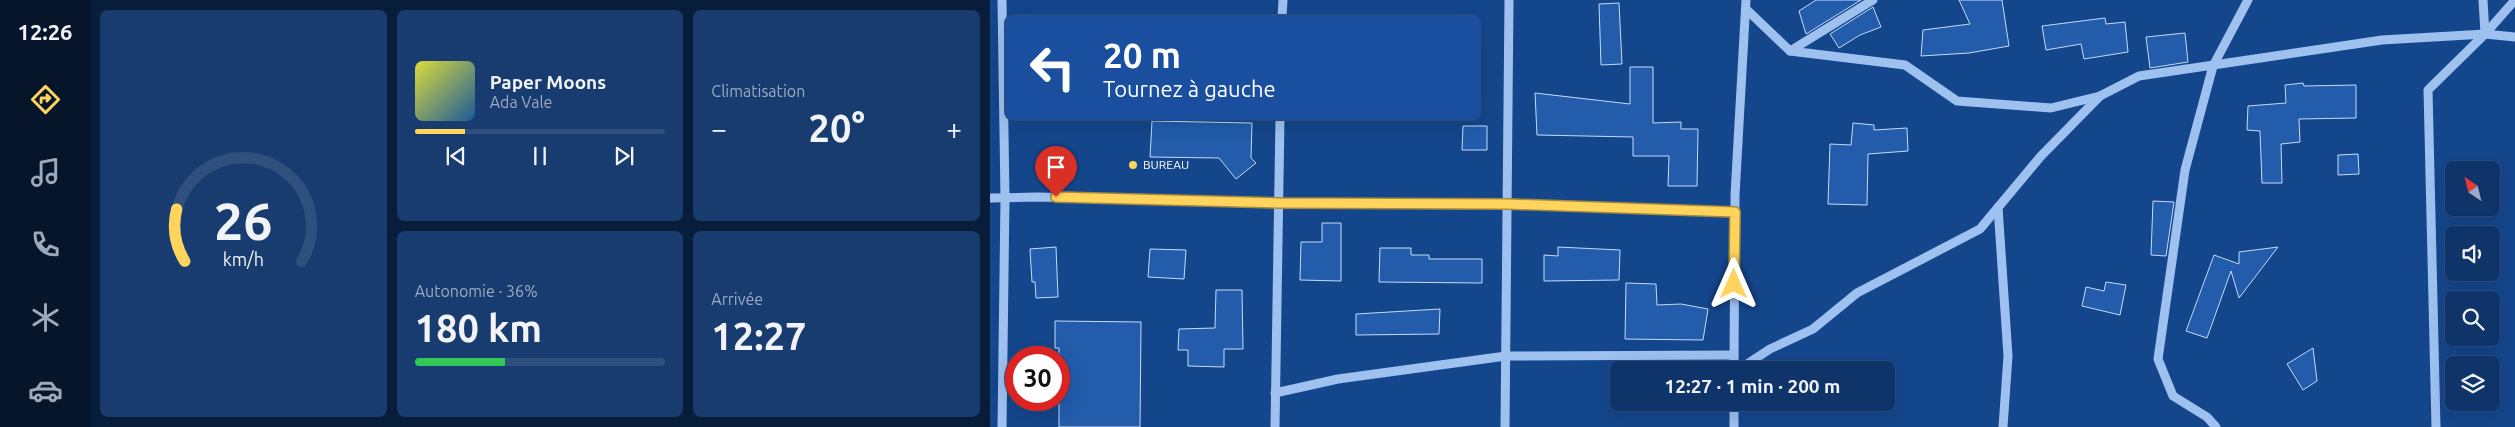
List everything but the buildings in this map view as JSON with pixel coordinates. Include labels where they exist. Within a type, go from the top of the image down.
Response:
[{"type":"street","points":[[1002,0],[1005,198],[1002,427]]},
{"type":"street","points":[[1282,15],[1283,0]]},
{"type":"street","points":[[1505,427],[1509,0]]},
{"type":"street","points":[[1790,51],[1873,0]]},
{"type":"street","points":[[2216,427],[2207,417],[2173,396],[2158,359],[2185,170],[2213,66],[2248,0]]},
{"type":"street","points":[[2483,0],[2485,34]]},
{"type":"street","points":[[2436,427],[2428,90],[2485,34],[2515,0]]},
{"type":"street","points":[[1746,5],[1790,51],[1904,64],[1957,101],[2051,108],[2100,96],[2139,76],[2382,40],[2485,34],[2515,37]]},
{"type":"street","points":[[1735,361],[1735,212],[1746,5]]},
{"type":"street","points":[[1751,361],[1770,349],[1813,329],[1857,293],[1980,229],[2042,156],[2100,96]]},
{"type":"street","points":[[1275,427],[1280,120]]},
{"type":"street","points":[[990,198],[1279,203],[1507,204],[1735,212]]},
{"type":"street","points":[[1998,206],[2008,356],[2003,427]]},
{"type":"street","points":[[1275,393],[1338,379],[1506,356],[1734,355]]},
{"type":"street","points":[[1734,411],[1734,427]]},
{"type":"place","name":"BUREAU","points":[[1133,165]]},
{"type":"route","points":[[1056,197],[1279,203],[1507,204],[1735,212],[1734,284]]}]
